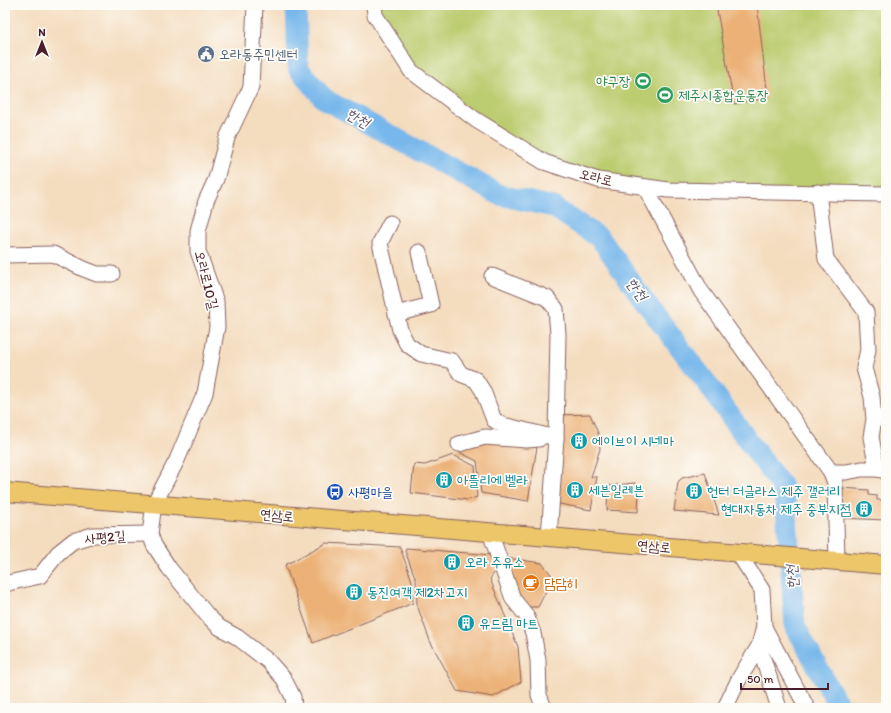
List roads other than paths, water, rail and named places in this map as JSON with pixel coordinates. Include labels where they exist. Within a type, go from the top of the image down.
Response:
[{"type":"main road","name":"연삼로","points":[[5,492],[834,561]]},
{"type":"main road","points":[[834,561],[886,565]]},
{"type":"street","name":"오라로10길","points":[[154,504],[177,460],[205,393],[217,327],[216,302],[198,251],[198,231],[206,201],[216,179],[227,138],[251,87],[255,5]]},
{"type":"street","name":"오라로","points":[[374,5],[375,15],[411,71],[476,120],[544,162],[598,180],[668,190],[886,194]]},
{"type":"street","points":[[645,187],[701,291],[831,472],[835,483],[834,561]]},
{"type":"street","points":[[818,192],[826,259],[866,312],[868,350],[864,368],[872,397],[874,419],[871,437],[882,470],[862,469],[846,472],[831,472]]},
{"type":"street","points":[[390,223],[380,243],[400,330],[407,344],[421,354],[452,361],[461,374],[476,380],[483,392],[494,420],[503,425],[556,438]]},
{"type":"street","points":[[396,314],[431,305],[419,252]]},
{"type":"street","points":[[5,255],[53,254],[97,274],[112,274]]},
{"type":"street","points":[[492,276],[548,298],[556,310],[558,334],[556,438],[549,537]]},
{"type":"street","points":[[460,444],[485,437],[526,440],[556,438]]},
{"type":"street","points":[[154,504],[150,534],[154,545],[168,568],[218,626],[237,637],[268,661],[284,679],[293,697],[294,708]]},
{"type":"street","points":[[490,532],[513,599],[526,615],[533,633],[538,660],[539,695],[544,708]]},
{"type":"street","name":"사평2길","points":[[5,585],[40,576],[58,554],[72,541],[93,535],[150,534]]},
{"type":"street","points":[[725,708],[739,679],[759,646],[764,626],[762,590],[738,553]]},
{"type":"street","points":[[764,626],[807,708]]},
{"type":"street","points":[[759,646],[779,708]]},
{"type":"waterway","name":"한천","points":[[296,5],[298,68],[324,99],[500,195],[553,207],[600,238],[645,302],[706,382],[781,485],[786,506],[795,626],[840,708]]},
{"type":"place","name":"오라동주민센터","points":[[206,54]]},
{"type":"place","name":"야구장","points":[[643,81]]},
{"type":"place","name":"제주시종합운동장","points":[[665,95]]},
{"type":"place","name":"에이브이 시네마","points":[[579,441]]},
{"type":"place","name":"아뜰리에 벨라","points":[[444,480]]},
{"type":"place","name":"세븐일레븐","points":[[575,490]]},
{"type":"place","name":"헌터 더글라스 제주 갤러리","points":[[694,491]]},
{"type":"place","name":"사평마을","points":[[335,492]]},
{"type":"place","name":"현대자동차 제주 중부지점","points":[[864,509]]},
{"type":"place","name":"오라 주유소","points":[[452,562]]},
{"type":"place","name":"담담히","points":[[531,583]]},
{"type":"place","name":"동진여객 제2차고지","points":[[354,592]]},
{"type":"place","name":"유드림 마트","points":[[466,623]]}]
